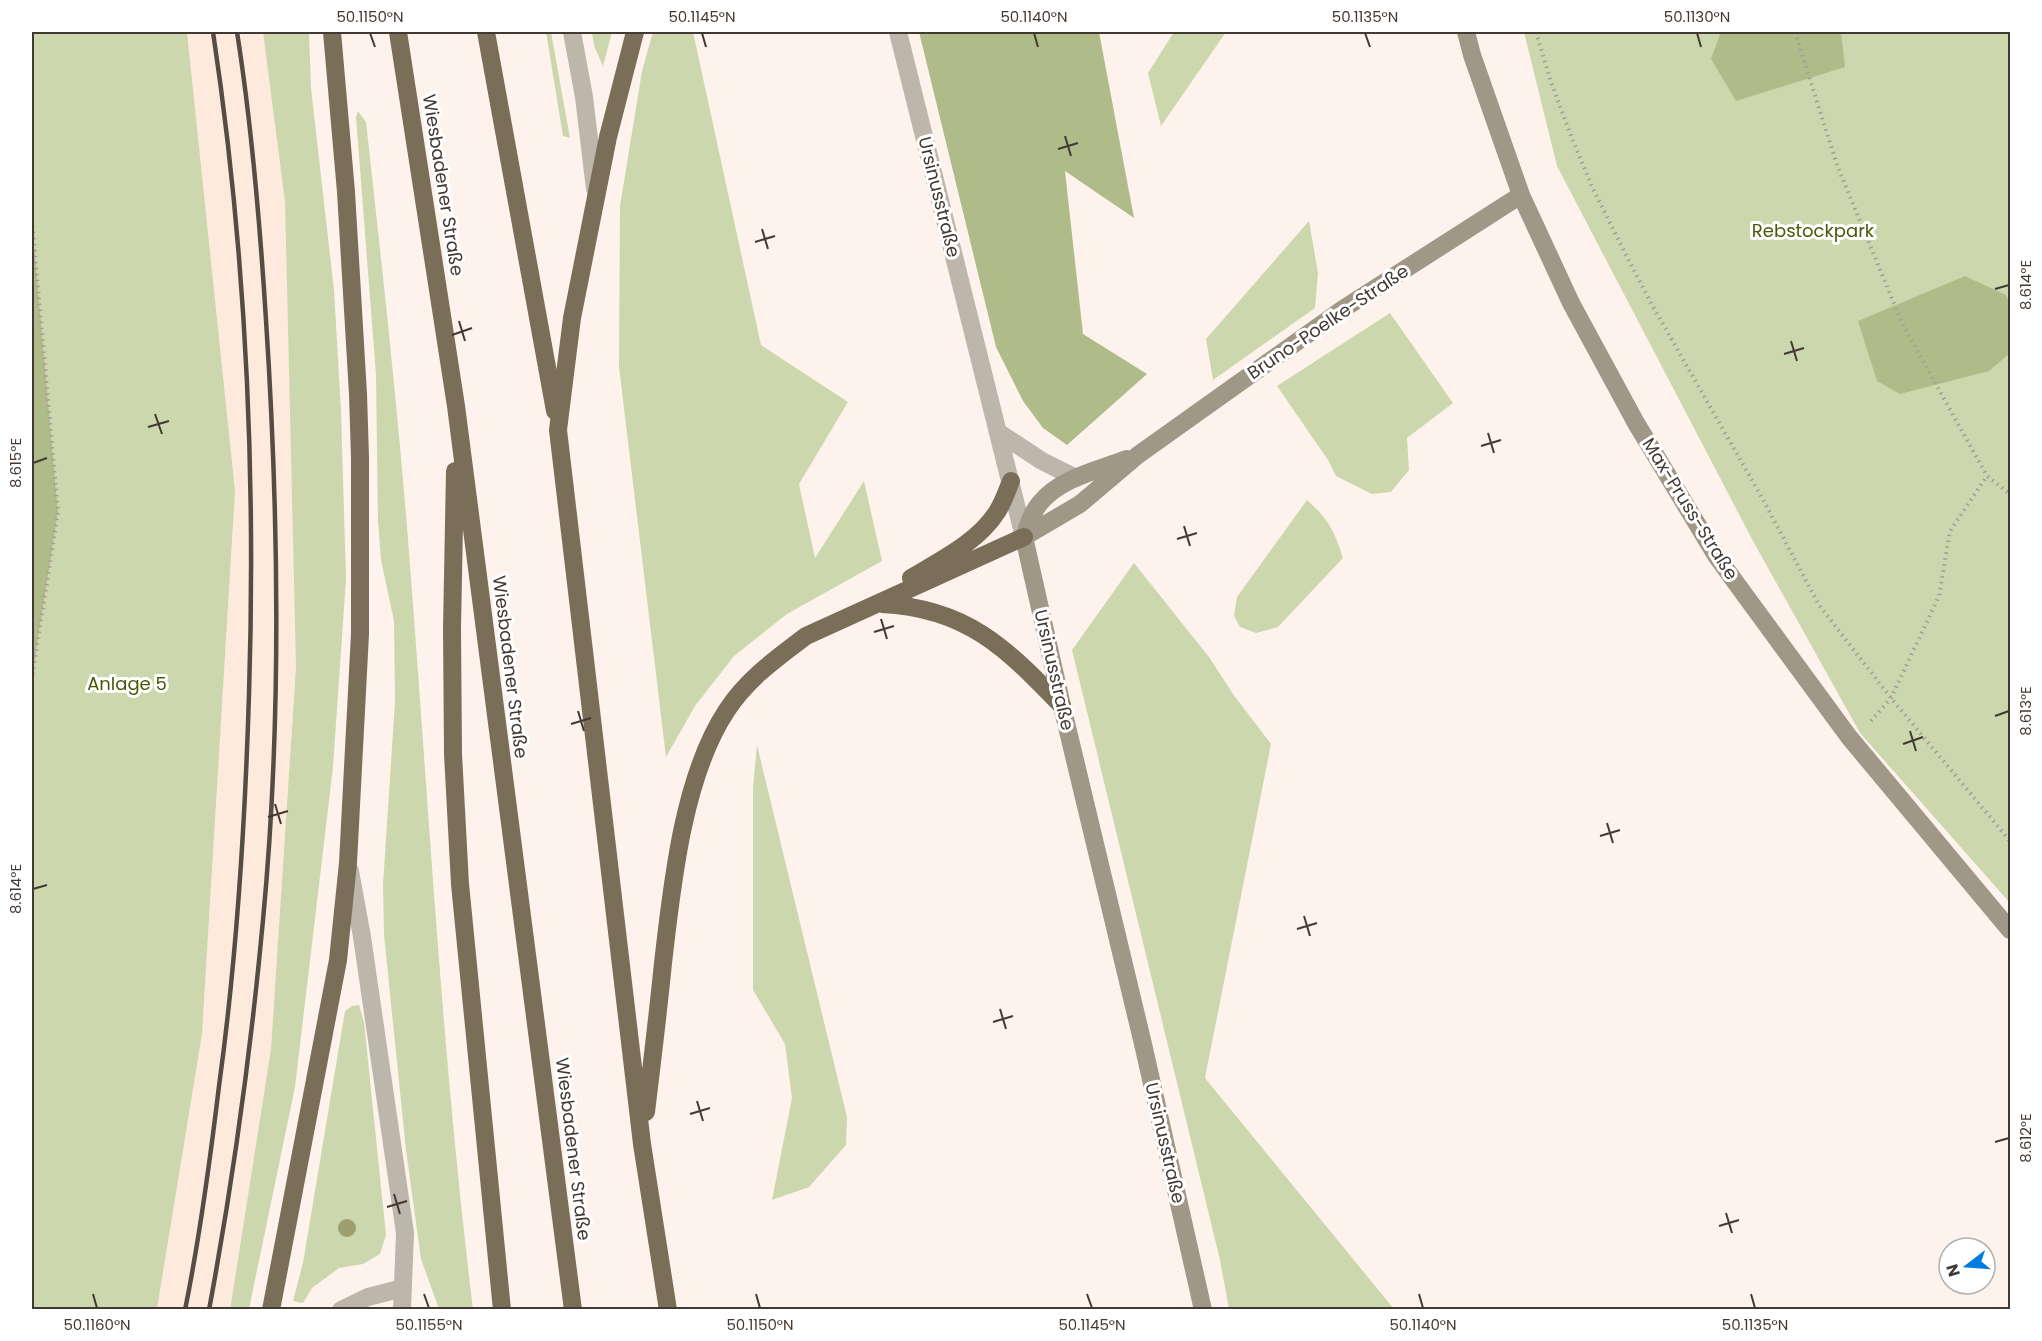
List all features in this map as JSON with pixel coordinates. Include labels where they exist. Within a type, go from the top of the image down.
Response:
[{"type":"highway","points":[[271,1310],[338,960],[348,863],[360,634],[360,457],[346,192],[332,32]]},
{"type":"highway","name":"Wiesbadener Straße","points":[[398,32],[456,406],[573,1310]]},
{"type":"highway","points":[[486,32],[558,430],[642,1144],[668,1310]]},
{"type":"highway","points":[[558,430],[572,318],[596,197],[635,32]]},
{"type":"highway","points":[[456,406],[452,629],[453,754],[461,896],[502,1310]]},
{"type":"highway","points":[[843,619],[956,551],[987,526],[998,510],[1011,481]]},
{"type":"highway","points":[[642,1144],[672,889],[689,806],[700,766],[721,720],[746,684],[806,636],[1024,537]]},
{"type":"highway","points":[[880,604],[919,608],[948,615],[975,628],[1007,651],[1062,706]]},
{"type":"main road","name":"Max-Pruss-Straße","points":[[1466,32],[1521,195],[1576,313],[1636,423],[1717,557],[1849,738],[2010,930]]},
{"type":"main road","name":"Bruno-Poelke-Straße","points":[[1024,537],[1080,504],[1138,455],[1343,309],[1521,195]]},
{"type":"main road","name":"Bruno-Poelke-Straße","points":[[1024,537],[1040,502],[1064,484],[1138,455]]},
{"type":"main road","name":"Ursinusstraße","points":[[1024,537],[1203,1310]]},
{"type":"street","points":[[572,32],[584,97],[596,197]]},
{"type":"street","name":"Ursinusstraße","points":[[898,32],[1024,537]]},
{"type":"street","points":[[998,432],[1042,461],[1076,478]]},
{"type":"street","points":[[348,863],[363,948],[405,1233],[402,1310]]},
{"type":"street","points":[[343,1309],[368,1297],[403,1288]]},
{"type":"street","points":[[403,1288],[413,1310]]},
{"type":"path","points":[[1536,32],[1551,82],[1593,189],[1652,305],[1761,496],[1819,605],[1891,698],[2010,841]]},
{"type":"path","points":[[1795,32],[1837,165],[1902,323],[1988,476],[2010,494]]},
{"type":"path","points":[[32,220],[58,512],[32,678]]},
{"type":"path","points":[[1868,724],[1891,698],[1939,596],[1950,531],[1988,476]]},
{"type":"shaded area","points":[[187,32],[263,32],[285,202],[296,667],[271,1049],[230,1309],[157,1310],[202,1034],[235,491]]},
{"type":"green space","name":"Anlage 5","points":[[32,32],[187,32],[235,491],[202,1034],[157,1309],[32,1309],[32,678],[58,512],[32,220]]},
{"type":"green space","points":[[263,32],[309,32],[311,88],[334,290],[341,411],[346,579],[333,767],[295,1087],[249,1309],[230,1310],[271,1049],[296,667],[285,202]]},
{"type":"green space","points":[[546,32],[551,32],[570,138],[563,136]]},
{"type":"green space","points":[[592,32],[612,32],[603,66],[594,46]]},
{"type":"green space","points":[[653,32],[693,32],[761,345],[848,402],[799,484],[815,558],[864,481],[882,561],[787,614],[734,656],[695,706],[666,757],[619,367],[620,206],[642,71]]},
{"type":"green space","points":[[919,32],[1099,32],[1134,218],[1065,171],[1083,334],[1147,374],[1067,445],[1043,428],[1023,401],[996,347]]},
{"type":"green space","points":[[1174,32],[1226,32],[1161,126],[1148,73]]},
{"type":"green space","name":"Rebstockpark","points":[[1524,32],[2010,32],[2010,903],[1860,733],[1753,541],[1557,166]]},
{"type":"green space","points":[[1721,32],[1841,32],[1845,67],[1736,101],[1711,59]]},
{"type":"green space","points":[[358,111],[366,122],[398,425],[452,1114],[473,1309],[439,1309],[421,1259],[406,1150],[384,935],[383,885],[395,701],[394,621],[381,560],[378,521],[376,375],[356,117]]},
{"type":"green space","points":[[32,220],[58,512],[32,678]]},
{"type":"green space","points":[[1309,221],[1318,273],[1315,308],[1213,380],[1206,339]]},
{"type":"green space","points":[[1965,276],[2006,295],[2010,305],[2010,353],[1989,371],[1900,394],[1877,381],[1858,321]]},
{"type":"green space","points":[[1390,313],[1453,403],[1407,438],[1409,470],[1391,492],[1372,494],[1336,476],[1328,460],[1277,386]]},
{"type":"green space","points":[[1307,500],[1330,526],[1343,558],[1278,627],[1256,633],[1240,627],[1234,616],[1237,597]]},
{"type":"green space","points":[[1134,563],[1209,657],[1233,694],[1271,744],[1205,1078],[1394,1309],[1229,1309],[1220,1260],[1072,650]]},
{"type":"green space","points":[[757,745],[847,1117],[846,1145],[809,1187],[772,1200],[792,1098],[785,1044],[753,990],[753,788]]},
{"type":"green space","points":[[359,1005],[364,1022],[386,1235],[380,1254],[363,1264],[339,1268],[312,1288],[303,1303],[293,1301],[303,1263],[345,1011],[352,1006]]},
{"type":"railway","points":[[185,1310],[208,1170],[231,988],[245,793],[251,611],[249,445],[241,279],[234,197],[213,32]]},
{"type":"railway","points":[[209,1310],[247,1067],[258,969],[269,845],[276,695],[274,470],[264,284],[255,176],[237,32]]}]
